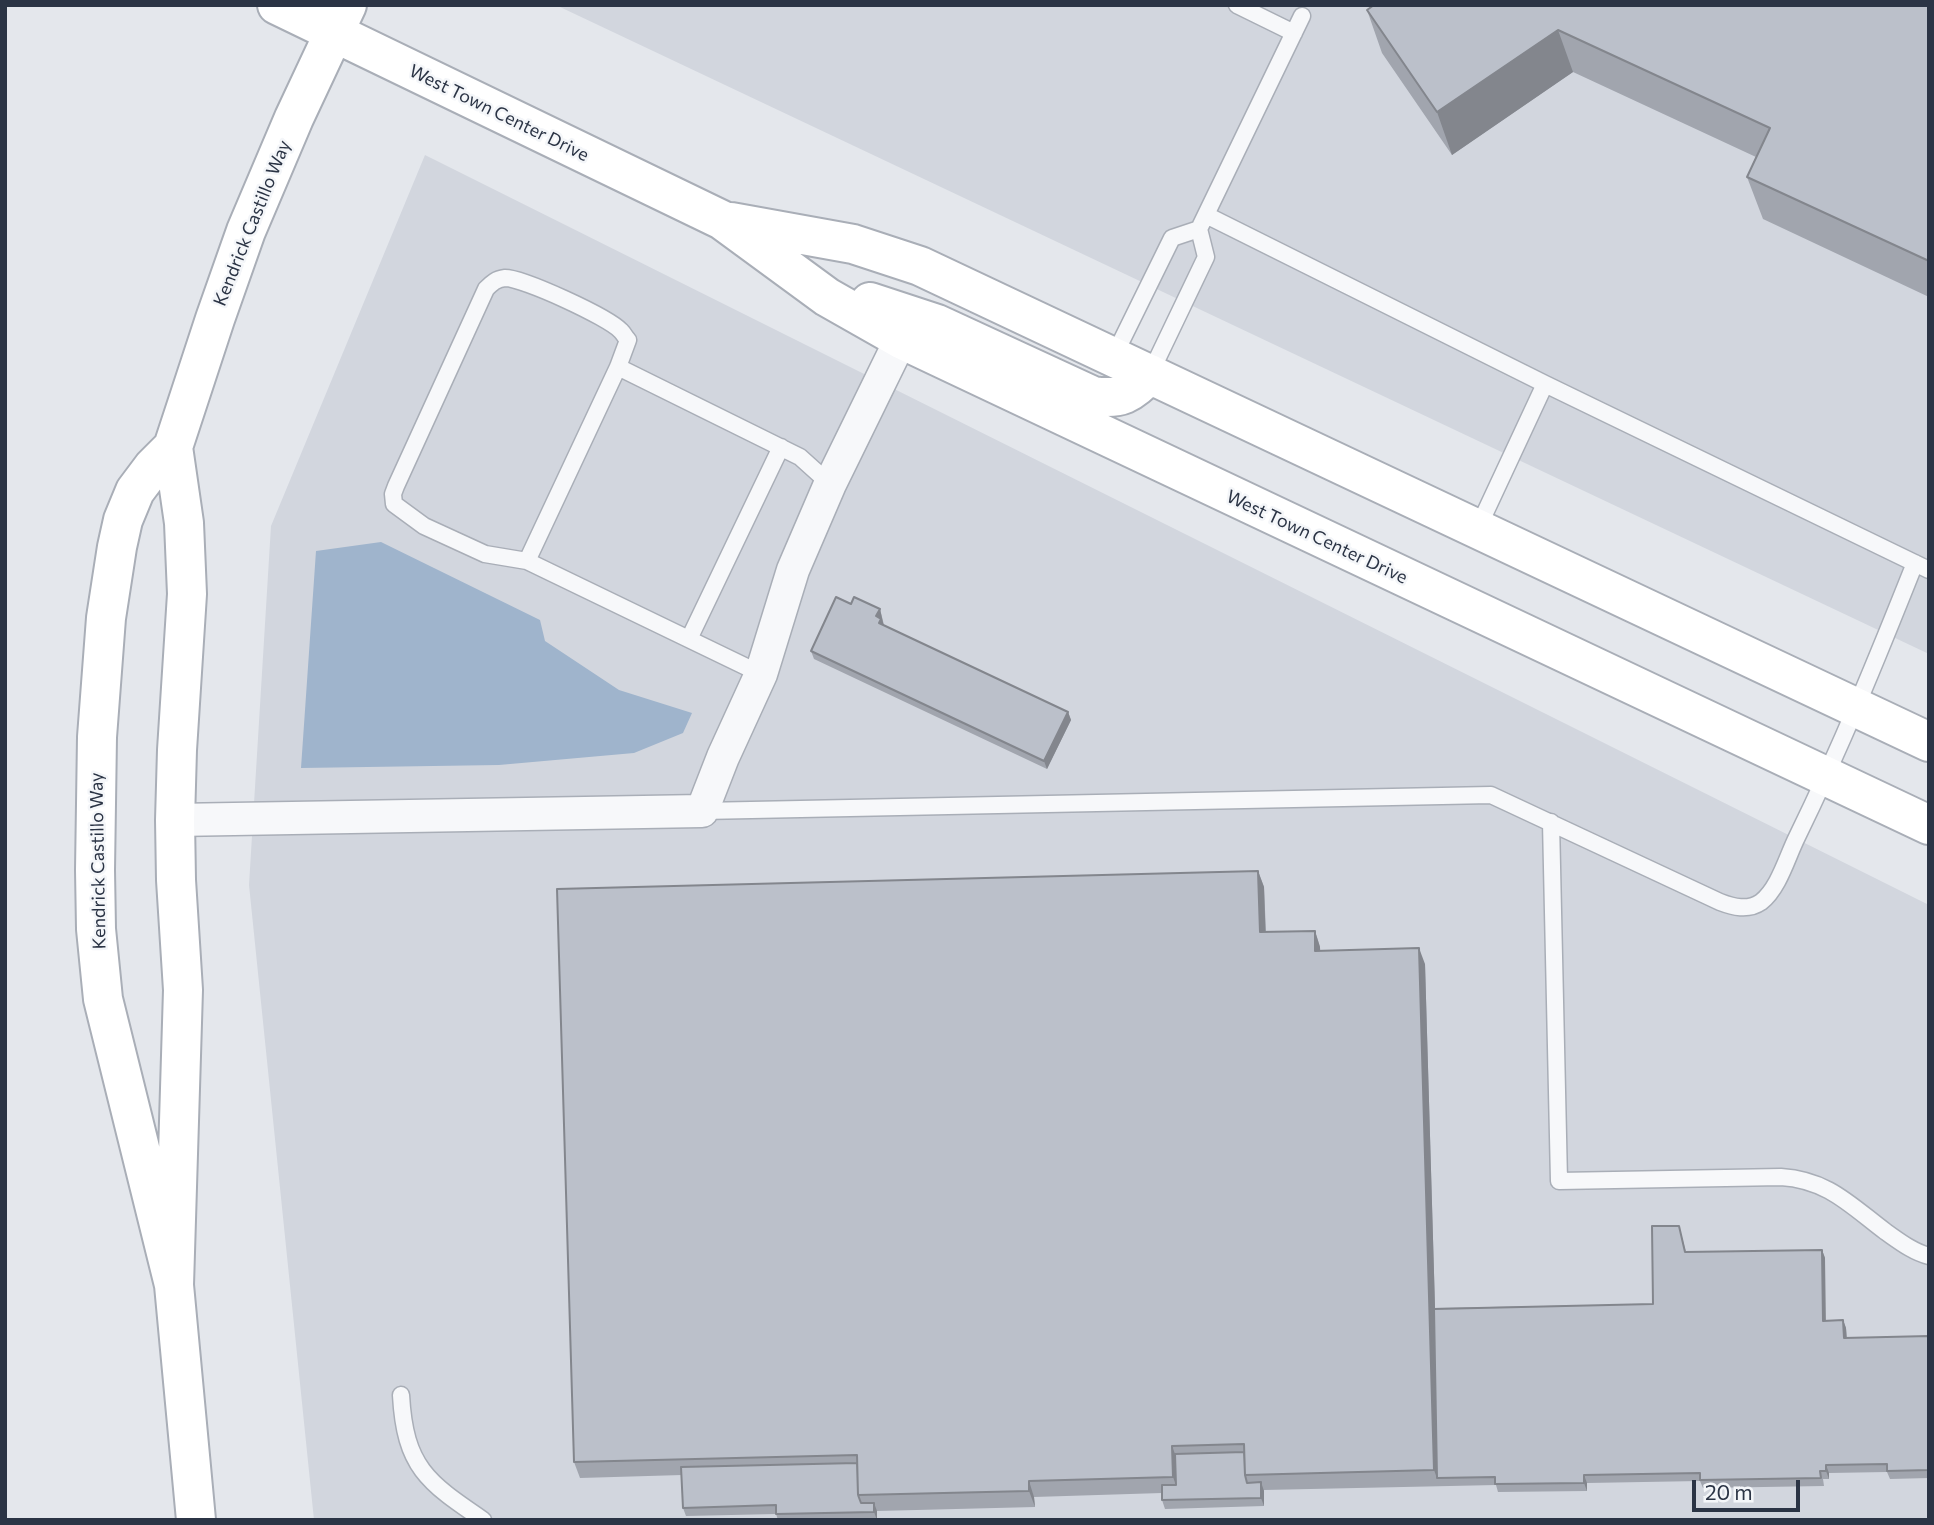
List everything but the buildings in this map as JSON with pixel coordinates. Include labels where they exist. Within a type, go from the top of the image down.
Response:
[{"type":"street","name":"West Town Center Drive","points":[[277,5],[341,19],[722,220],[851,313],[901,339],[1929,825]]},
{"type":"street","name":"Kendrick Castillo Way","points":[[196,1520],[174,1285],[183,990],[175,820],[177,740],[187,594],[184,523],[173,447],[247,231],[294,118],[341,19]]},
{"type":"street","name":"West Town Center Drive","points":[[722,220],[868,247],[927,269],[1929,742]]},
{"type":"street","points":[[805,281],[937,324],[1093,396],[1115,399],[1132,391],[1150,374]]},
{"type":"street","points":[[175,820],[702,811],[761,674],[787,585],[830,484],[901,339]]},
{"type":"street","name":"Kendrick Castillo Way","points":[[173,447],[135,491],[123,520],[117,547],[106,618],[97,737],[95,870],[96,929],[103,999],[174,1285]]},
{"type":"lane","points":[[1237,5],[1294,33]]},
{"type":"lane","points":[[1150,374],[1206,257],[1203,222],[1302,16]]},
{"type":"lane","points":[[1114,356],[1172,238],[1203,222]]},
{"type":"lane","points":[[702,811],[1492,795],[1720,902],[1735,907],[1750,907],[1762,901],[1771,890],[1826,776],[1922,566],[1203,222]]},
{"type":"lane","points":[[527,561],[618,367],[628,340],[620,329],[582,307],[523,282],[506,278],[494,281],[486,289],[393,494],[394,504],[424,527],[485,554],[527,561],[761,674]]},
{"type":"lane","points":[[618,367],[800,457],[830,484]]},
{"type":"lane","points":[[1477,530],[1545,384]]},
{"type":"lane","points":[[689,639],[780,447]]},
{"type":"lane","points":[[1551,822],[1559,1181],[1782,1177],[1809,1181],[1833,1192],[1897,1240],[1929,1256]]},
{"type":"lane","points":[[401,1395],[406,1436],[421,1470],[446,1494],[483,1520]]},
{"type":"shaded area","points":[[559,5],[1929,5],[1929,654],[560,7]]},
{"type":"shaded area","points":[[425,155],[1929,905],[1929,1520],[314,1520],[249,885],[271,526]]},
{"type":"water","points":[[381,542],[540,620],[545,641],[619,690],[692,713],[683,733],[634,753],[499,765],[301,768],[316,551]]}]
